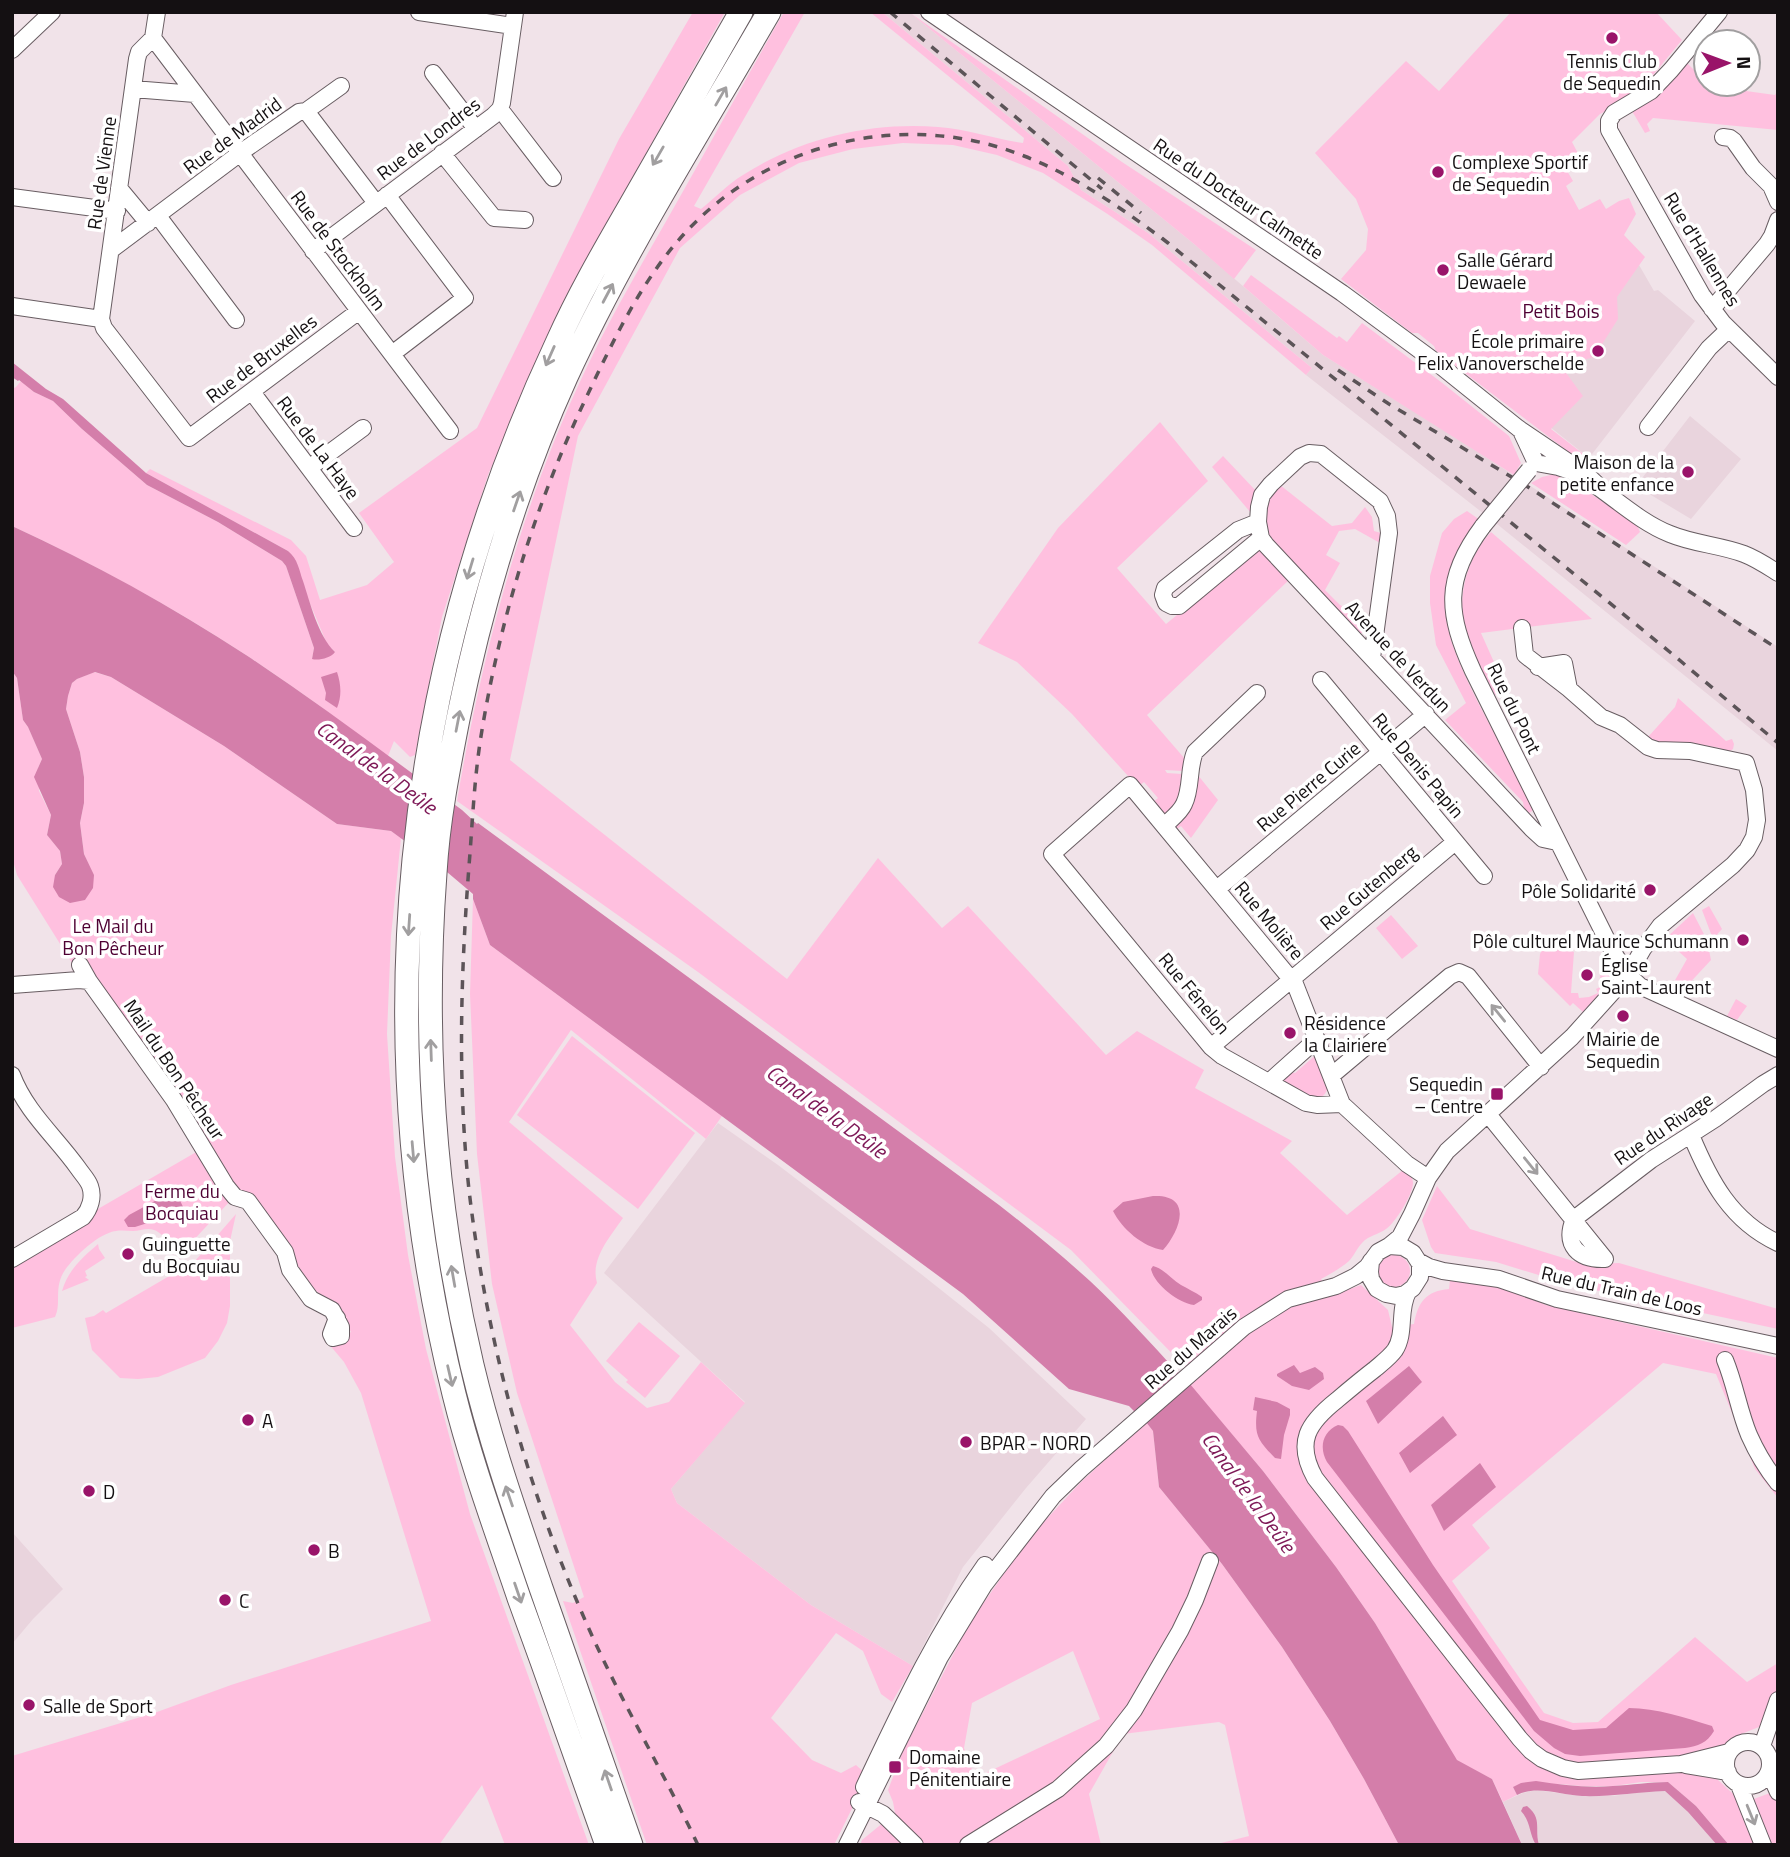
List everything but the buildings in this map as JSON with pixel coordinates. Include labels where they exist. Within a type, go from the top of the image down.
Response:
[{"type":"highway","points":[[607,1845],[485,1500],[455,1397],[432,1292],[416,1186],[408,1092],[407,973],[413,856],[424,772],[446,662],[469,572],[523,418],[599,259],[741,12]]},
{"type":"highway","points":[[631,1845],[505,1483],[481,1403],[455,1287],[442,1195],[433,1094],[430,989],[435,872],[445,788],[469,668],[492,577],[524,480],[556,402],[606,295],[769,12]]},
{"type":"street","points":[[15,43],[52,12]]},
{"type":"street","points":[[153,38],[156,12]]},
{"type":"street","points":[[419,12],[514,19]]},
{"type":"street","name":"Rue du Docteur Calmette","points":[[929,12],[1352,300],[1518,428],[1539,459]]},
{"type":"street","name":"Rue d'Hallennes","points":[[1719,12],[1654,89],[1614,113],[1609,121],[1609,130],[1702,295],[1728,330],[1778,377]]},
{"type":"street","name":"Rue de Londres","points":[[313,251],[500,109],[514,19]]},
{"type":"street","name":"Rue de Vienne","points":[[101,319],[139,52],[153,38]]},
{"type":"street","name":"Rue de Stockholm","points":[[153,38],[450,431]]},
{"type":"street","points":[[432,73],[476,129]]},
{"type":"street","name":"Rue de Madrid","points":[[111,250],[240,154],[341,86]]},
{"type":"street","points":[[133,89],[195,94]]},
{"type":"street","points":[[500,109],[553,178]]},
{"type":"street","points":[[306,111],[466,298],[391,354]]},
{"type":"street","points":[[1723,136],[1734,141],[1753,168],[1772,176],[1772,186],[1778,202]]},
{"type":"street","points":[[442,153],[494,218],[525,220]]},
{"type":"street","points":[[119,188],[153,219],[236,320]]},
{"type":"street","points":[[12,197],[117,211]]},
{"type":"street","points":[[1712,309],[1767,244],[1778,220]]},
{"type":"street","points":[[12,306],[101,319]]},
{"type":"street","name":"Rue de Bruxelles","points":[[101,319],[104,328],[189,438],[359,311]]},
{"type":"street","points":[[1648,427],[1709,348],[1728,330]]},
{"type":"street","name":"Rue de La Haye","points":[[252,392],[354,528]]},
{"type":"street","points":[[309,468],[363,428]]},
{"type":"street","points":[[1259,530],[1238,530],[1165,588],[1163,595],[1166,603],[1179,606],[1259,530],[1260,501],[1266,489],[1300,457],[1309,453],[1321,454],[1380,501],[1387,516],[1389,533],[1372,658]]},
{"type":"street","points":[[1539,459],[1575,473],[1666,532],[1690,541],[1744,554],[1778,573]]},
{"type":"street","name":"Rue du Pont","points":[[1539,459],[1483,526],[1463,555],[1455,578],[1453,604],[1456,629],[1469,662],[1557,842],[1612,952],[1628,975]]},
{"type":"street","name":"Avenue de Verdun","points":[[1259,530],[1372,658],[1543,839],[1557,842]]},
{"type":"street","points":[[1400,1330],[1392,1306],[1377,1289],[1370,1272],[1371,1261],[1378,1252],[1400,1237],[1428,1178],[1447,1151],[1572,1037],[1628,975],[1660,926],[1733,864],[1750,845],[1757,826],[1754,790],[1746,763],[1690,751],[1653,750],[1643,745],[1620,724],[1601,717],[1525,655],[1522,628]]},
{"type":"street","name":"Rue Denis Papin","points":[[1321,680],[1484,876]]},
{"type":"street","points":[[1164,826],[1181,809],[1186,799],[1195,752],[1257,693]]},
{"type":"street","name":"Rue Pierre Curie","points":[[1217,889],[1426,715]]},
{"type":"street","name":"Rue Molière","points":[[1052,855],[1130,785],[1292,979],[1342,1104]]},
{"type":"street","points":[[1519,813],[1529,819],[1544,815]]},
{"type":"street","name":"Rue Gutenberg","points":[[1212,1047],[1455,842]]},
{"type":"street","name":"Rue Fénelon","points":[[1052,855],[1222,1056],[1311,1105],[1342,1104]]},
{"type":"street","name":"Mail du Bon Pêcheur","points":[[80,965],[169,1092],[226,1186],[235,1197],[248,1201],[285,1252],[290,1270],[311,1300],[331,1308],[337,1318]]},
{"type":"street","points":[[1331,1076],[1450,976],[1460,972],[1468,976],[1541,1067]]},
{"type":"street","points":[[1628,975],[1647,989],[1775,1046]]},
{"type":"street","points":[[12,985],[89,981]]},
{"type":"street","points":[[1269,1082],[1317,1039]]},
{"type":"street","points":[[12,1075],[29,1107],[89,1183],[91,1196],[89,1209],[83,1217],[12,1259]]},
{"type":"street","name":"Rue du Rivage","points":[[1487,1113],[1574,1219],[1641,1166],[1778,1075]]},
{"type":"street","points":[[1342,1104],[1408,1164],[1428,1178]]},
{"type":"street","points":[[1691,1135],[1711,1178],[1739,1217],[1759,1233],[1778,1243]]},
{"type":"street","points":[[1412,1214],[1411,1232],[1420,1277],[1404,1302],[1399,1342],[1389,1356],[1322,1412],[1311,1425],[1305,1449],[1307,1462],[1315,1478],[1512,1730],[1536,1756],[1556,1766],[1578,1771],[1681,1764],[1729,1752],[1741,1743],[1755,1743],[1762,1746],[1770,1758],[1769,1772],[1778,1793]]},
{"type":"street","points":[[1389,1246],[1403,1247],[1416,1257]]},
{"type":"street","name":"Rue du Train de Loos","points":[[1416,1257],[1435,1269],[1499,1279],[1557,1299],[1778,1346]]},
{"type":"street","name":"Rue du Marais","points":[[863,1803],[961,1620],[1006,1555],[1053,1496],[1244,1327],[1283,1301],[1342,1285],[1363,1272],[1371,1261]]},
{"type":"street","name":"Rue du Train de Loos","points":[[1411,1290],[1429,1279],[1457,1274]]},
{"type":"street","name":"Rue du Marais","points":[[1342,1285],[1377,1289]]},
{"type":"street","points":[[1377,1289],[1396,1296],[1411,1290]]},
{"type":"street","points":[[1725,1360],[1734,1381],[1748,1433],[1763,1463],[1778,1483]]},
{"type":"street","points":[[968,1845],[1058,1789],[1106,1746],[1134,1710],[1180,1631],[1210,1561]]},
{"type":"street","points":[[1762,1746],[1778,1700]]},
{"type":"street","points":[[1729,1752],[1726,1766],[1728,1772],[1739,1785],[1763,1845]]},
{"type":"street","points":[[1681,1764],[1728,1772]]},
{"type":"street","points":[[1739,1785],[1753,1786],[1760,1783],[1769,1772]]},
{"type":"street","points":[[838,1845],[863,1803]]},
{"type":"street","points":[[848,1845],[863,1803]]},
{"type":"street","points":[[863,1803],[890,1820],[915,1845]]},
{"type":"shaded area","points":[[882,12],[909,12],[1194,244],[1323,355],[1455,437],[1778,647],[1778,751],[1497,524],[1306,375],[1312,368],[1148,233],[1081,190],[1068,166]]},
{"type":"shaded area","name":"École primaire Felix Vanoverschelde","points":[[1639,265],[1654,291],[1658,290],[1695,321],[1589,458],[1496,384]]},
{"type":"shaded area","name":"Maison de la petite enfance","points":[[1690,416],[1741,459],[1691,519],[1636,486]]},
{"type":"shaded area","points":[[718,1123],[778,1165],[989,1328],[1086,1419],[963,1567],[913,1666],[811,1605],[677,1503],[671,1489],[745,1402],[604,1273]]},
{"type":"shaded area","points":[[12,1532],[63,1589],[12,1644]]},
{"type":"shaded area","points":[[1536,1790],[1580,1796],[1665,1791],[1717,1845],[1522,1845],[1503,1802]]},
{"type":"green space","points":[[693,12],[725,12],[565,298],[488,475],[442,617],[415,755],[410,757],[394,741],[388,756],[215,635],[130,585],[12,526],[12,389],[21,381],[34,392],[53,401],[147,485],[218,522],[282,561],[314,648],[312,659],[335,652],[327,644],[288,551],[146,473],[150,469],[291,540],[306,556],[320,600],[367,585],[394,562],[359,513],[477,428],[619,139]]},
{"type":"green space","points":[[784,12],[805,12],[694,206],[701,209],[737,179],[788,151],[812,142],[862,130],[938,127],[1023,143],[1024,138],[870,12],[882,12],[1068,166],[1081,190],[1148,233],[1312,368],[1306,375],[1152,245],[1043,173],[997,155],[953,145],[903,143],[853,149],[799,163],[740,195],[680,248],[578,436],[510,760],[787,979],[878,858],[942,928],[968,906],[1106,1055],[1137,1031],[1204,1070],[1195,1088],[1292,1141],[1280,1153],[1347,1215],[1403,1170],[1407,1172],[1412,1178],[1412,1187],[1394,1221],[1386,1229],[1365,1240],[1346,1264],[1321,1279],[1331,1296],[1361,1285],[1388,1310],[1392,1327],[1414,1324],[1424,1299],[1434,1292],[1449,1289],[1450,1280],[1463,1280],[1501,1287],[1546,1305],[1778,1358],[1778,1498],[1755,1469],[1716,1374],[1663,1363],[1472,1525],[1490,1548],[1452,1581],[1544,1713],[1573,1723],[1598,1722],[1695,1637],[1747,1682],[1778,1663],[1778,1734],[1759,1727],[1736,1736],[1717,1751],[1717,1779],[1743,1803],[1778,1790],[1778,1845],[1729,1845],[1696,1806],[1668,1782],[1614,1786],[1560,1784],[1513,1787],[1517,1795],[1503,1802],[1492,1779],[1457,1761],[1375,1623],[1263,1471],[1194,1390],[1190,1384],[1197,1379],[1071,1250],[698,972],[457,801],[479,691],[506,581],[542,473],[563,421],[618,306]]},
{"type":"green space","points":[[909,12],[1122,162],[1256,250],[1234,279]]},
{"type":"green space","name":"Complexe Sportif de Sequedin","points":[[1511,12],[1656,12],[1682,40],[1649,80],[1625,101],[1600,114],[1572,142],[1582,161],[1566,169],[1573,181],[1566,186],[1579,210],[1600,199],[1606,209],[1629,198],[1636,214],[1624,235],[1645,257],[1617,297],[1618,319],[1594,357],[1561,366],[1583,396],[1551,429],[1595,463],[1587,466],[1436,351],[1434,346],[1418,333],[1412,333],[1341,279],[1366,250],[1368,229],[1356,199],[1315,153],[1406,61],[1439,91]]},
{"type":"green space","points":[[1686,62],[1692,68],[1692,98],[1762,98],[1762,93],[1775,95],[1778,90],[1778,130],[1653,118],[1647,124],[1650,131],[1645,133],[1632,111]]},
{"type":"green space","points":[[1251,275],[1337,338],[1339,336],[1347,342],[1362,323],[1441,382],[1509,436],[1521,463],[1514,475],[1323,355],[1243,286]]},
{"type":"green space","points":[[1160,422],[1208,481],[1117,568],[1166,624],[1257,550],[1262,550],[1289,580],[1147,715],[1185,759],[1183,771],[1165,770],[1167,773],[1182,774],[1184,793],[1169,815],[1162,815],[1152,803],[1158,798],[1144,782],[1138,787],[1072,714],[1017,662],[978,643],[1058,528]]},
{"type":"green space","points":[[1223,456],[1257,492],[1251,513],[1212,467]]},
{"type":"green space","points":[[1560,473],[1637,525],[1640,532],[1626,545],[1531,483]]},
{"type":"green space","points":[[1280,485],[1332,526],[1352,523],[1365,507],[1372,517],[1374,531],[1381,533],[1380,543],[1355,529],[1339,531],[1326,555],[1340,563],[1325,590],[1340,605],[1370,621],[1369,629],[1365,633],[1359,633],[1270,538],[1265,522],[1265,510]]},
{"type":"green space","points":[[1467,511],[1480,520],[1462,545],[1451,569],[1446,593],[1446,615],[1459,661],[1532,807],[1529,813],[1523,802],[1445,720],[1466,703],[1436,645],[1430,603],[1430,576],[1442,533],[1454,519]]},
{"type":"green space","points":[[1491,532],[1592,619],[1481,633],[1510,698],[1503,692],[1495,695],[1472,648],[1463,619],[1463,595],[1468,572],[1477,551]]},
{"type":"green space","name":"Le Mail du Bon Pêcheur","points":[[12,671],[17,678],[23,720],[42,759],[38,768],[39,791],[51,815],[47,835],[60,851],[62,864],[55,875],[94,876],[84,854],[80,823],[84,803],[84,777],[80,752],[66,709],[72,683],[94,672],[111,677],[224,746],[337,824],[391,831],[401,838],[391,936],[387,1034],[395,1157],[408,1255],[426,1349],[470,1514],[589,1845],[505,1845],[482,1785],[439,1845],[12,1845],[12,1756],[157,1712],[231,1685],[431,1621],[361,1393],[344,1362],[328,1343],[351,1332],[336,1308],[315,1290],[247,1197],[232,1191],[95,979],[72,963],[17,875],[12,857]]},
{"type":"green space","points":[[1678,698],[1726,741],[1732,739],[1733,749],[1722,751],[1720,748],[1686,742],[1656,743],[1648,737],[1675,707]]},
{"type":"green space","points":[[1197,774],[1218,800],[1191,838],[1181,826],[1175,831],[1175,828]]},
{"type":"green space","points":[[473,899],[490,945],[722,1116],[706,1139],[571,1030],[509,1122],[623,1218],[599,1257],[596,1265],[597,1283],[570,1325],[615,1382],[647,1408],[669,1402],[701,1362],[745,1403],[671,1489],[677,1503],[811,1605],[913,1666],[892,1702],[881,1694],[863,1651],[836,1633],[771,1718],[812,1760],[841,1773],[856,1765],[868,1776],[834,1845],[647,1845],[563,1601],[573,1603],[584,1597],[517,1393],[492,1284],[477,1154],[470,994]]},
{"type":"green space","points":[[1709,906],[1722,929],[1713,939],[1702,910]]},
{"type":"green space","points":[[1693,913],[1707,940],[1711,960],[1685,988],[1674,982],[1687,959],[1665,939]]},
{"type":"green space","points":[[1391,915],[1418,946],[1402,959],[1376,928]]},
{"type":"green space","points":[[1545,943],[1574,952],[1571,993],[1578,993],[1579,998],[1598,993],[1596,989],[1600,987],[1601,962],[1609,964],[1613,981],[1583,1012],[1573,1003],[1570,1006],[1538,974],[1540,954]]},
{"type":"green space","points":[[1736,999],[1747,1006],[1737,1020],[1727,1016]]},
{"type":"green space","points":[[572,1036],[695,1133],[638,1209],[517,1115]]},
{"type":"green space","points":[[1317,1054],[1328,1085],[1323,1095],[1312,1099],[1282,1081],[1285,1071],[1295,1073]]},
{"type":"green space","name":"Ferme du Bocquiau","points":[[198,1151],[231,1200],[189,1245],[177,1249],[159,1233],[149,1229],[116,1231],[102,1236],[81,1252],[65,1270],[59,1283],[55,1317],[12,1328],[12,1265],[91,1213]]},
{"type":"green space","points":[[1437,1186],[1470,1229],[1583,1264],[1619,1263],[1778,1309],[1778,1329],[1571,1285],[1496,1262],[1435,1253],[1422,1220]]},
{"type":"green space","points":[[236,1214],[230,1241],[230,1306],[227,1323],[218,1341],[205,1358],[158,1377],[120,1378],[92,1350],[85,1318],[103,1310],[106,1313],[195,1261]]},
{"type":"green space","points":[[98,1244],[105,1258],[85,1271],[85,1277],[89,1280],[62,1291],[81,1259]]},
{"type":"green space","points":[[1394,1255],[1405,1260],[1410,1271],[1405,1282],[1394,1287],[1383,1282],[1378,1271],[1383,1260]]},
{"type":"green space","points":[[639,1322],[680,1356],[645,1398],[606,1361]]},
{"type":"green space","points":[[1146,1422],[1153,1431],[1159,1487],[1222,1564],[1282,1647],[1330,1721],[1399,1845],[1213,1845],[1249,1836],[1225,1725],[1219,1722],[1123,1734],[1089,1794],[1101,1845],[860,1845],[862,1840],[895,1813],[888,1790],[903,1751],[969,1624],[1028,1539],[1080,1483]],"holes":[[[1073,1651],[1100,1719],[975,1778],[964,1748],[972,1703]]]},
{"type":"water","points":[[12,362],[63,399],[146,473],[288,551],[298,565],[315,618],[335,652],[318,660],[312,659],[314,648],[282,561],[218,522],[147,485],[53,401],[12,377]]},
{"type":"water","name":"Canal de la Deûle","points":[[12,526],[102,570],[189,619],[355,731],[477,824],[999,1205],[1090,1281],[1179,1374],[1135,1412],[1129,1406],[1069,1389],[963,1294],[490,945],[473,894],[447,872],[391,831],[337,824],[224,746],[111,677],[95,672],[72,683],[66,709],[80,752],[84,777],[84,803],[80,823],[84,854],[94,875],[93,888],[85,900],[70,903],[59,897],[53,887],[55,875],[62,864],[60,851],[47,835],[51,815],[34,777],[42,759],[23,720],[17,678],[12,671]]},
{"type":"water","points":[[337,672],[340,699],[337,708],[325,700],[326,693],[321,677]]},
{"type":"water","points":[[175,1190],[185,1211],[128,1227],[124,1220],[129,1215]]},
{"type":"water","points":[[1153,1196],[1166,1197],[1179,1207],[1178,1224],[1163,1250],[1134,1236],[1113,1211],[1123,1202]]},
{"type":"water","points":[[1153,1266],[1202,1297],[1202,1300],[1194,1305],[1174,1297],[1157,1281],[1151,1269]]},
{"type":"water","points":[[1294,1365],[1300,1373],[1315,1367],[1323,1373],[1324,1379],[1309,1390],[1292,1386],[1277,1376]]},
{"type":"water","points":[[1409,1366],[1422,1382],[1378,1424],[1366,1401]]},
{"type":"water","name":"Canal de la Deûle","points":[[1190,1384],[1263,1471],[1336,1567],[1375,1623],[1457,1760],[1492,1779],[1522,1845],[1399,1845],[1330,1721],[1282,1647],[1222,1564],[1159,1487],[1153,1431],[1146,1422]]},
{"type":"water","points":[[1255,1397],[1277,1402],[1290,1409],[1281,1459],[1275,1458],[1259,1437],[1256,1426],[1257,1411],[1253,1410]]},
{"type":"water","points":[[1443,1416],[1457,1435],[1410,1473],[1399,1453]]},
{"type":"water","points":[[1338,1425],[1348,1431],[1433,1565],[1540,1720],[1573,1730],[1606,1728],[1629,1708],[1639,1708],[1712,1726],[1714,1731],[1711,1735],[1702,1743],[1685,1748],[1580,1756],[1565,1754],[1554,1748],[1534,1731],[1327,1462],[1323,1451],[1325,1436]]},
{"type":"water","points":[[1480,1463],[1496,1487],[1444,1531],[1431,1505]]},
{"type":"water","points":[[1536,1781],[1594,1787],[1668,1782],[1696,1806],[1729,1845],[1717,1845],[1665,1791],[1592,1796],[1532,1791],[1517,1795],[1513,1787]]},
{"type":"water","points":[[1527,1806],[1537,1820],[1539,1845],[1536,1845],[1527,1819],[1521,1811]]},
{"type":"railway","points":[[890,12],[1102,189]]},
{"type":"railway","points":[[698,1845],[609,1672],[582,1613],[542,1511],[510,1406],[476,1245],[463,1106],[464,938],[480,745],[499,644],[522,560],[568,438],[607,355],[641,292],[684,234],[718,202],[757,176],[798,156],[842,142],[887,136],[933,135],[979,142],[1024,156],[1062,173],[1117,206],[1168,243]]},
{"type":"railway","points":[[1098,178],[1141,213]]},
{"type":"railway","points":[[1162,238],[1778,743]]},
{"type":"railway","points":[[1338,370],[1389,404],[1525,485],[1778,649]]},
{"type":"place","name":"Tennis Club de Sequedin","points":[[1612,38]]},
{"type":"place","name":"Complexe Sportif de Sequedin","points":[[1438,172]]},
{"type":"place","name":"Salle Gérard Dewaele","points":[[1443,270]]},
{"type":"place","name":"École primaire Felix Vanoverschelde","points":[[1598,351]]},
{"type":"place","name":"Maison de la petite enfance","points":[[1688,472]]},
{"type":"place","name":"Pôle Solidarité","points":[[1650,890]]},
{"type":"place","name":"Pôle culturel Maurice Schumann","points":[[1743,940]]},
{"type":"place","name":"Église Saint-Laurent","points":[[1587,975]]},
{"type":"place","name":"Mairie de Sequedin","points":[[1623,1016]]},
{"type":"place","name":"Résidence la Clairiere","points":[[1290,1033]]},
{"type":"place","name":"Sequedin – Centre","points":[[1497,1094]]},
{"type":"place","name":"Guinguette du Bocquiau","points":[[128,1254]]},
{"type":"place","name":"A","points":[[248,1420]]},
{"type":"place","name":"BPAR - NORD","points":[[966,1442]]},
{"type":"place","name":"D","points":[[89,1491]]},
{"type":"place","name":"B","points":[[314,1550]]},
{"type":"place","name":"C","points":[[225,1600]]},
{"type":"place","name":"Salle de Sport","points":[[29,1705]]},
{"type":"place","name":"Domaine Pénitentiaire","points":[[895,1767]]},
{"type":"park label","name":"Petit Bois","points":[[1561,310]]}]
